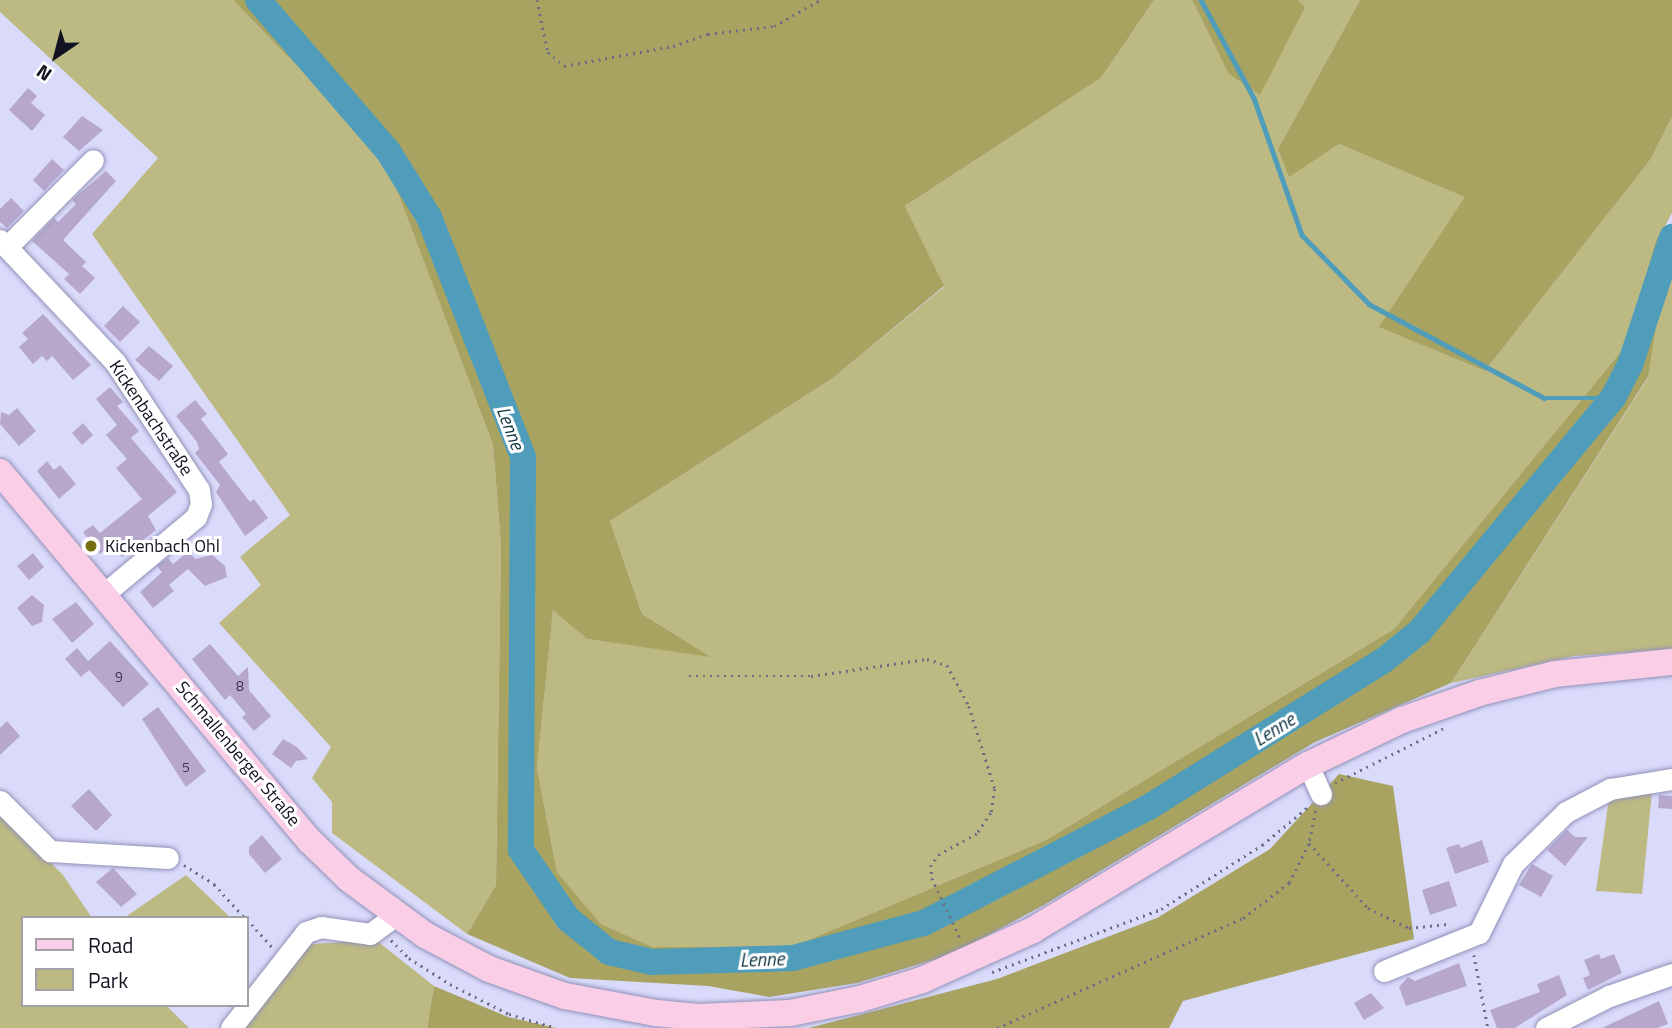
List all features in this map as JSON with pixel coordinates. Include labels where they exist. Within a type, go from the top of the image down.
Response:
[{"type":"main road","name":"Schmallenberger Straße","points":[[0,472],[311,842],[387,922],[522,982],[611,1006],[698,1017],[790,1013],[860,999],[948,970],[1033,930],[1308,765],[1402,719],[1479,693],[1569,672],[1672,662]]},
{"type":"street","points":[[4,243],[93,160]]},
{"type":"street","name":"Kickenbachstraße","points":[[4,243],[115,362],[199,489],[201,504],[196,517],[104,594]]},
{"type":"street","points":[[1308,765],[1321,794]]},
{"type":"street","points":[[1384,971],[1474,936],[1513,864],[1546,827],[1586,799],[1632,785],[1672,779]]},
{"type":"street","points":[[0,802],[50,851],[168,858]]},
{"type":"street","points":[[248,1007],[313,928],[370,934],[387,922]]},
{"type":"street","points":[[1546,1028],[1609,996],[1672,974]]},
{"type":"street","points":[[231,1028],[248,1007]]},
{"type":"path","points":[[537,0],[548,52],[564,66],[673,46],[708,34],[774,26],[820,0]]},
{"type":"path","points":[[689,676],[811,676],[927,659],[947,665],[973,717],[995,789],[986,824],[977,834],[935,859],[932,878],[963,946]]},
{"type":"path","points":[[1293,820],[1343,777],[1452,725]]},
{"type":"path","points":[[1321,794],[1308,833],[1310,843],[1348,888],[1377,914],[1418,929],[1456,925],[1474,936],[1479,998],[1488,1028]]},
{"type":"path","points":[[996,1028],[1244,918],[1289,883],[1310,843]]},
{"type":"path","points":[[168,858],[214,884],[243,916]]},
{"type":"path","points":[[248,921],[285,960]]},
{"type":"path","points":[[387,922],[409,958],[450,984],[509,1014],[556,1028]]},
{"type":"green space","points":[[0,0],[233,0],[384,156],[493,445],[501,545],[496,885],[467,934],[332,833],[332,802],[312,778],[331,747],[219,623],[261,585],[240,557],[290,515],[92,234],[158,158],[0,12]]},
{"type":"green space","points":[[1154,0],[1192,0],[1228,73],[1305,8],[1298,0],[1360,0],[1278,149],[1289,176],[1339,144],[1466,197],[1380,327],[1485,371],[1650,160],[1672,117],[1672,213],[1664,228],[1672,234],[1672,649],[1575,656],[1451,683],[1648,378],[1657,237],[1623,349],[1394,629],[1046,840],[792,947],[653,947],[601,924],[557,872],[537,768],[553,609],[587,639],[709,656],[642,614],[610,521],[833,378],[944,287],[905,206],[1101,78]]},
{"type":"green space","points":[[1652,792],[1642,894],[1596,891],[1609,798]]},
{"type":"green space","points":[[0,812],[63,875],[91,916],[21,916],[21,1007],[168,1007],[189,1028],[0,1028]]},
{"type":"green space","points":[[186,875],[229,916],[127,916]]},
{"type":"green space","points":[[376,940],[434,986],[427,1028],[229,1028],[312,944]]},
{"type":"shaded area","points":[[233,0],[1154,0],[1101,78],[905,206],[944,286],[833,378],[610,521],[642,614],[711,657],[587,639],[553,610],[537,768],[557,872],[601,924],[653,947],[792,947],[1046,840],[1394,629],[1623,349],[1657,237],[1669,243],[1648,377],[1451,683],[1315,742],[1044,905],[953,954],[857,983],[769,997],[708,986],[570,978],[467,934],[496,885],[501,545],[493,445],[384,156]]},
{"type":"shaded area","points":[[1192,0],[1298,0],[1305,7],[1260,95],[1228,73]]},
{"type":"shaded area","points":[[1360,0],[1672,0],[1672,117],[1650,160],[1485,371],[1379,327],[1465,197],[1339,144],[1289,177],[1278,149]]},
{"type":"shaded area","points":[[1339,774],[1393,786],[1414,939],[1183,1001],[1169,1028],[809,1028],[997,979],[1157,918],[1270,849]]},
{"type":"shaded area","points":[[434,986],[508,1017],[556,1028],[427,1028]]},
{"type":"building","points":[[28,88],[37,96],[31,103],[45,115],[32,131],[9,110]]},
{"type":"building","points":[[82,116],[103,130],[79,151],[63,137]]},
{"type":"building","points":[[52,159],[64,170],[44,191],[33,180]]},
{"type":"building","points":[[106,171],[116,181],[63,240],[86,262],[82,266],[95,278],[80,294],[64,279],[69,274],[32,241],[54,218],[58,222],[76,204],[72,200]]},
{"type":"building","points":[[11,198],[24,211],[7,228],[0,222],[0,209]]},
{"type":"building","points":[[123,306],[140,322],[120,342],[104,326]]},
{"type":"building","points":[[43,314],[91,365],[73,380],[52,356],[47,361],[42,356],[33,364],[19,347],[28,339],[22,333]]},
{"type":"building","points":[[149,346],[173,366],[159,381],[135,360]]},
{"type":"building","points":[[110,387],[123,402],[117,406],[139,431],[131,438],[177,492],[148,516],[156,530],[122,557],[111,544],[100,554],[83,532],[93,525],[100,533],[142,499],[116,468],[127,459],[106,435],[117,425],[96,399]]},
{"type":"building","points":[[195,400],[207,414],[201,419],[228,454],[219,462],[250,502],[254,499],[268,518],[245,536],[216,492],[220,485],[195,453],[199,449],[197,442],[176,416]]},
{"type":"building","points":[[17,408],[36,431],[19,446],[0,424],[1,412],[9,415]]},
{"type":"building","points":[[83,423],[93,435],[82,445],[72,433]]},
{"type":"building","points":[[47,461],[54,470],[60,465],[76,484],[59,499],[37,471]]},
{"type":"building","points":[[189,551],[195,559],[212,555],[225,566],[227,577],[205,586],[188,569],[169,585],[174,591],[153,608],[140,592],[162,572],[157,566],[168,558],[173,564]]},
{"type":"building","points":[[33,553],[44,567],[29,580],[17,566]]},
{"type":"building","points":[[32,595],[44,605],[42,622],[32,626],[17,608]]},
{"type":"building","points":[[76,602],[94,624],[72,643],[52,619]]},
{"type":"building","points":[[110,641],[149,684],[123,707],[89,670],[81,677],[65,659],[77,648],[88,661]]},
{"type":"building","points":[[210,644],[238,676],[248,667],[249,690],[271,716],[254,731],[242,717],[246,714],[230,695],[225,700],[192,659]]},
{"type":"building","points":[[158,707],[206,771],[186,787],[142,719]]},
{"type":"building","points":[[7,721],[20,736],[0,755],[0,728]]},
{"type":"building","points":[[283,739],[297,747],[308,759],[296,761],[291,768],[272,754]]},
{"type":"building","points":[[89,789],[112,815],[96,831],[71,806]]},
{"type":"building","points":[[1659,795],[1672,796],[1672,809],[1658,808]]},
{"type":"building","points":[[1567,830],[1575,837],[1588,837],[1565,866],[1547,850]]},
{"type":"building","points":[[262,835],[282,859],[265,873],[249,854],[249,847]]},
{"type":"building","points":[[1482,840],[1489,862],[1455,874],[1446,848],[1459,844],[1461,848]]},
{"type":"building","points":[[1532,864],[1553,876],[1541,897],[1519,885]]},
{"type":"building","points":[[113,868],[137,894],[121,907],[96,882]]},
{"type":"building","points":[[1449,881],[1457,906],[1430,915],[1422,890]]},
{"type":"building","points":[[1599,954],[1601,959],[1614,954],[1622,973],[1588,990],[1583,978],[1590,975],[1584,960]]},
{"type":"building","points":[[1459,963],[1467,986],[1406,1006],[1399,987],[1408,977],[1415,981]]},
{"type":"building","points":[[1559,975],[1567,995],[1515,1028],[1497,1028],[1490,1010],[1540,992],[1537,984]]},
{"type":"building","points":[[1371,993],[1384,1008],[1364,1020],[1354,1003]]},
{"type":"building","points":[[1659,1001],[1668,1024],[1657,1028],[1602,1028]]},
{"type":"waterway","name":"Lenne","points":[[258,0],[388,151],[429,217],[523,457],[521,850],[568,919],[609,952],[652,962],[793,958],[924,923],[1149,807],[1383,661],[1420,631],[1613,398],[1630,365],[1672,237]]},
{"type":"waterway","points":[[1201,0],[1254,98],[1302,235],[1369,304],[1544,398],[1613,398]]},
{"type":"place","name":"Kickenbach Ohl","points":[[91,546]]}]
